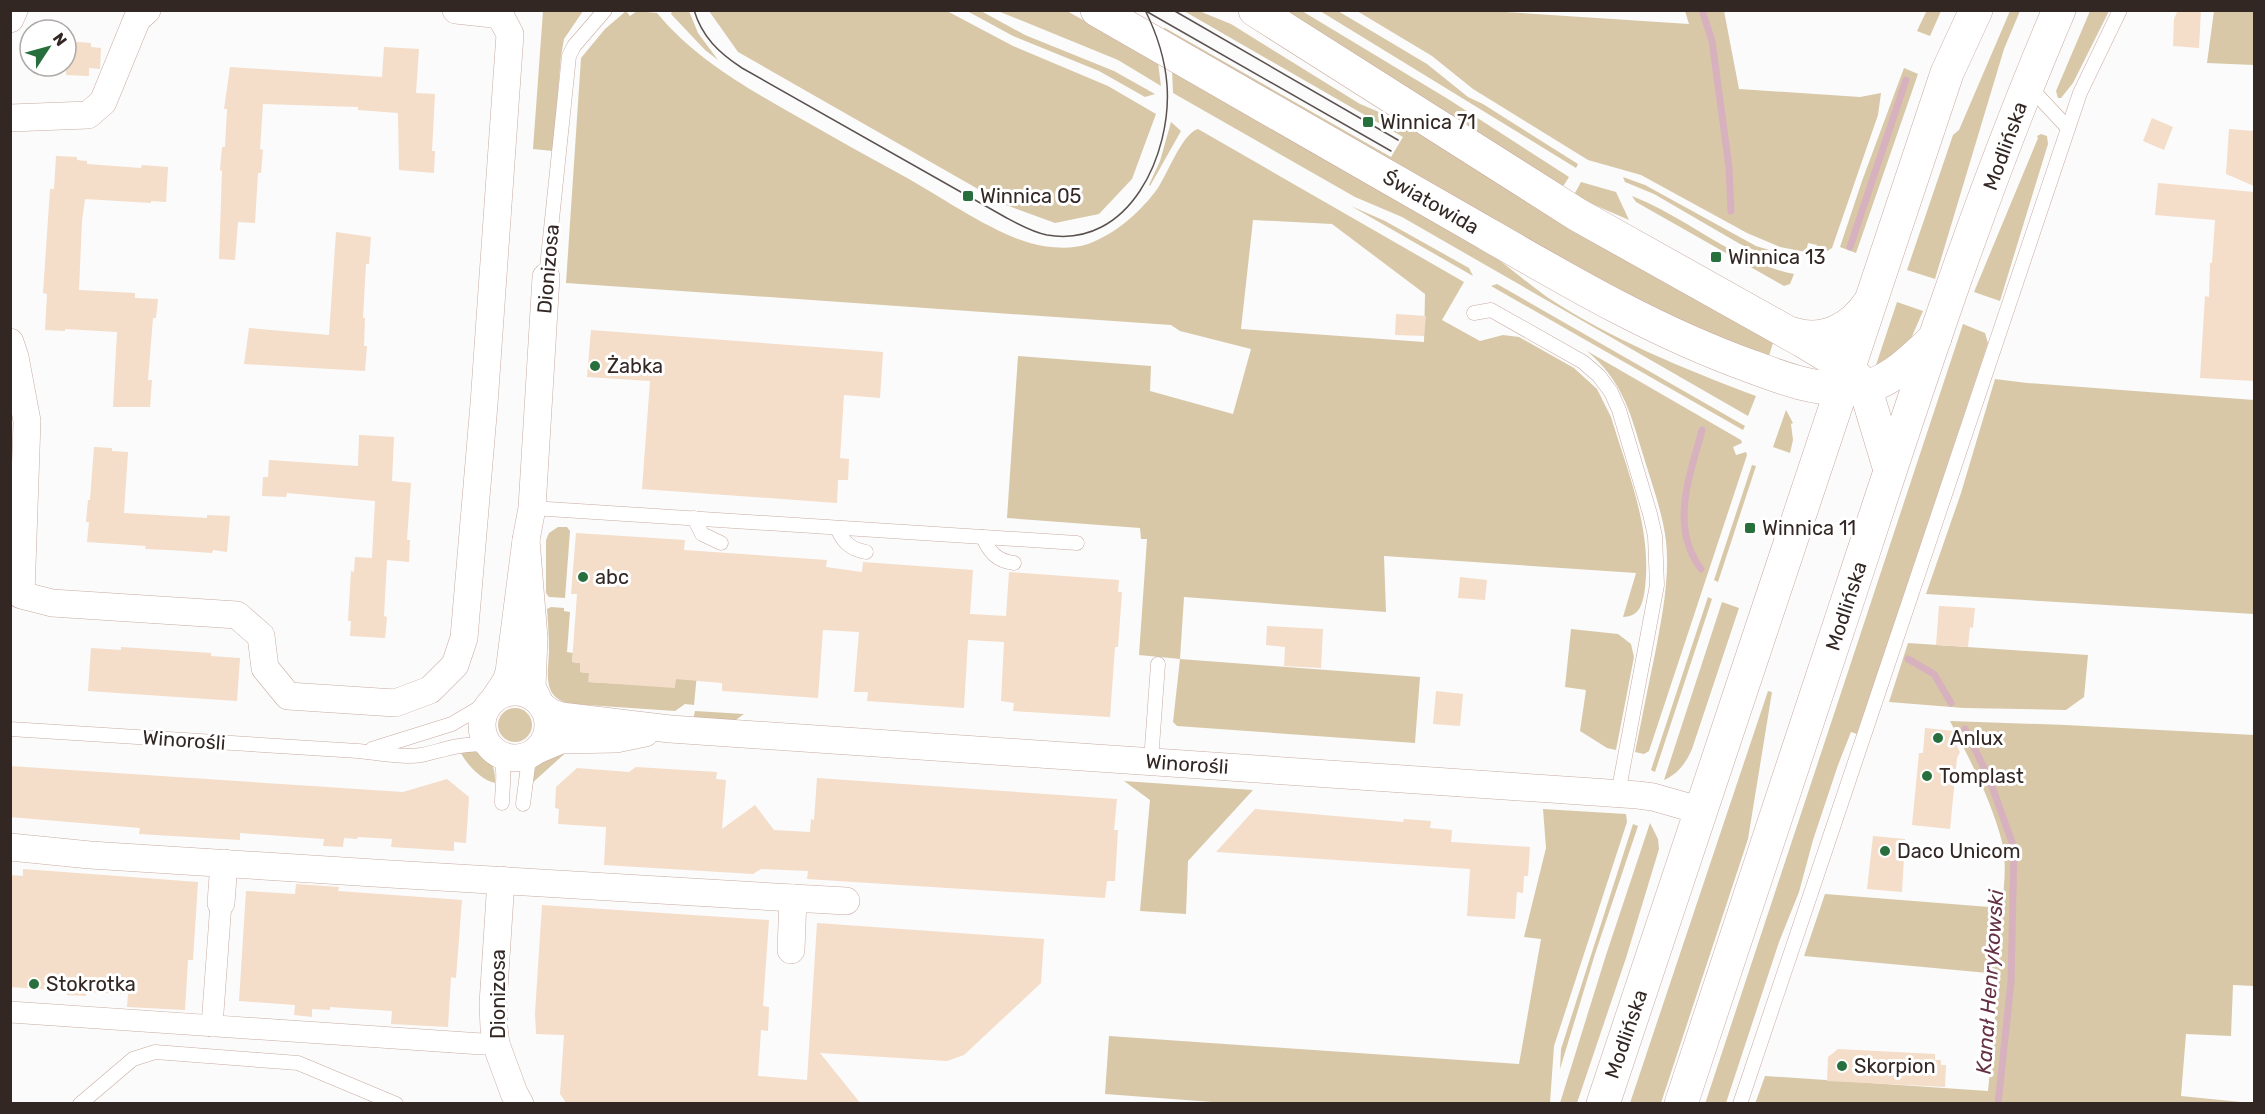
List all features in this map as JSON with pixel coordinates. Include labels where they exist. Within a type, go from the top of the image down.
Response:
[{"type":"main road","name":"Światowida","points":[[1097,10],[1644,321],[1704,349],[1790,381],[1852,382]]},
{"type":"main road","points":[[1255,10],[1578,215],[1788,333],[1852,382],[1890,470]]},
{"type":"main road","name":"Modlińska","points":[[1603,1104],[1820,453],[1852,382],[1870,303],[1947,73],[1976,10]]},
{"type":"main road","name":"Modlińska","points":[[1681,1104],[1935,338],[2029,81],[2059,10]]},
{"type":"main road","points":[[1788,333],[1813,338],[1833,333],[1859,317],[1870,303]]},
{"type":"main road","points":[[1852,382],[1897,372],[1935,338]]},
{"type":"main road","name":"Światowida","points":[[1773,374],[1799,392],[1815,414],[1821,427],[1820,453]]},
{"type":"street","points":[[10,19],[14,10]]},
{"type":"street","points":[[10,118],[88,115],[103,102],[137,19],[147,10]]},
{"type":"street","points":[[12,352],[27,421],[16,594],[52,603],[237,615],[261,636],[265,668],[288,696],[395,703],[430,690],[455,665],[464,638],[474,536],[510,34],[501,17],[456,10]]},
{"type":"street","name":"Dionizosa","points":[[494,699],[509,672],[532,508],[546,277]]},
{"type":"street","name":"Dionizosa","points":[[526,540],[534,638],[532,687],[541,705]]},
{"type":"street","points":[[510,692],[518,692],[527,694],[541,705],[545,712],[548,729],[537,750],[516,759],[500,755],[488,745],[482,729],[484,712],[494,699],[510,692]]},
{"type":"street","name":"Winorośli","points":[[541,705],[555,714],[570,718],[670,729],[1618,794],[1653,797],[1702,811]]},
{"type":"street","name":"Winorośli","points":[[537,750],[568,739],[616,740],[670,729]]},
{"type":"street","points":[[10,847],[90,855],[846,902]]},
{"type":"street","points":[[212,1026],[224,863]]},
{"type":"street","name":"Dionizosa","points":[[501,880],[493,1004],[494,1028],[496,1044],[520,1104]]},
{"type":"street","points":[[791,950],[793,898]]},
{"type":"street","points":[[10,1012],[482,1044]]},
{"type":"lane","name":"Dionizosa","points":[[546,277],[569,56],[574,46],[605,10]]},
{"type":"lane","points":[[1740,1104],[2079,93],[2120,10]]},
{"type":"lane","points":[[2029,81],[2038,96],[2068,128]]},
{"type":"lane","points":[[1474,314],[1491,310],[1583,362],[1599,376],[1611,392],[1622,420],[1650,514],[1658,561],[1653,610],[1618,794]]},
{"type":"lane","points":[[532,508],[1077,543]]},
{"type":"lane","points":[[694,518],[702,534],[720,543]]},
{"type":"lane","points":[[837,528],[842,539],[849,546],[866,552]]},
{"type":"lane","points":[[983,537],[987,548],[996,557],[1014,563]]},
{"type":"lane","points":[[1150,762],[1158,664]]},
{"type":"lane","name":"Winorośli","points":[[357,751],[379,748],[452,724],[494,699]]},
{"type":"lane","name":"Winorośli","points":[[10,729],[412,756],[472,743],[494,751]]},
{"type":"lane","points":[[523,804],[528,766],[537,750]]},
{"type":"lane","points":[[494,751],[502,766],[502,803]]},
{"type":"lane","points":[[80,1104],[133,1059],[155,1052],[298,1064],[396,1104]]},
{"type":"shaded area","points":[[1927,10],[1941,11],[1930,36],[1917,31]]},
{"type":"shaded area","points":[[543,11],[583,11],[564,39],[553,151],[533,149]]},
{"type":"shaded area","points":[[626,11],[630,16],[637,11],[657,13],[688,45],[760,95],[984,223],[1015,238],[1044,246],[1066,248],[1088,244],[1107,235],[1125,222],[1155,192],[1180,147],[1198,129],[1464,282],[1442,320],[1480,341],[1503,335],[1519,337],[1574,368],[1597,389],[1611,417],[1642,523],[1646,566],[1644,594],[1640,608],[1633,615],[1623,617],[1636,573],[1384,556],[1386,612],[1184,597],[1180,659],[1139,655],[1147,539],[1141,539],[1140,528],[1007,518],[1018,356],[1151,366],[1150,391],[1233,414],[1251,349],[1180,331],[1171,325],[566,283],[581,58],[605,29]],"holes":[[[1253,220],[1332,224],[1425,294],[1424,342],[1241,329]]]},
{"type":"shaded area","points":[[672,11],[689,11],[698,33],[718,60],[705,50],[671,14]]},
{"type":"shaded area","points":[[709,11],[947,11],[1013,46],[1108,86],[1156,114],[1132,179],[1099,214],[1055,223],[1006,205],[738,52]]},
{"type":"shaded area","points":[[967,11],[981,11],[1025,35],[1114,71],[1155,94],[1145,97],[1099,71],[1013,36]]},
{"type":"shaded area","points":[[998,11],[1067,11],[1158,62],[1161,86],[1118,60]]},
{"type":"shaded area","points":[[1184,11],[1199,11],[1231,24],[1360,104],[1410,125],[1773,343],[1768,359],[1646,307],[1161,30],[1165,28],[1391,157],[1403,137]]},
{"type":"shaded area","points":[[1282,11],[1302,11],[1448,99],[1569,177],[1564,185],[1559,186]]},
{"type":"shaded area","points":[[1320,11],[1338,11],[1427,64],[1468,97],[1483,104],[1578,164],[1576,168]]},
{"type":"shaded area","points":[[1357,11],[1490,11],[1689,24],[1685,11],[1724,11],[1739,89],[1860,97],[1881,93],[1878,115],[1832,248],[1819,256],[1815,254],[1817,245],[1808,243],[1806,252],[1780,247],[1747,233],[1641,175],[1588,160],[1473,89],[1432,56]]},
{"type":"shaded area","points":[[2010,11],[2020,11],[2004,49],[1935,279],[1907,270],[1953,135],[1959,130]]},
{"type":"shaded area","points":[[2090,11],[2109,11],[2073,83],[2061,98],[2058,98],[2056,91]]},
{"type":"shaded area","points":[[2214,11],[2254,11],[2254,65],[2207,63]]},
{"type":"shaded area","points":[[1904,68],[1918,74],[1856,253],[1840,247]]},
{"type":"shaded area","points":[[1172,70],[1499,260],[1547,297],[1571,312],[1622,340],[1756,396],[1748,416],[1402,217],[1355,197],[1173,93]]},
{"type":"shaded area","points":[[1171,122],[1181,131],[1150,186],[1160,161]]},
{"type":"shaded area","points":[[2041,134],[2047,136],[2048,144],[2000,301],[1974,292],[2037,136]]},
{"type":"shaded area","points":[[1623,177],[1645,185],[1756,246],[1799,259],[1798,264],[1768,256],[1740,244],[1654,194],[1625,182]]},
{"type":"shaded area","points":[[1581,182],[1616,192],[1629,220],[1576,197],[1575,193]]},
{"type":"shaded area","points":[[1632,196],[1653,205],[1751,260],[1794,274],[1790,284],[1784,286],[1636,202]]},
{"type":"shaded area","points":[[1351,206],[1385,221],[1469,268],[1473,276]]},
{"type":"shaded area","points":[[1497,284],[1745,426],[1743,430],[1491,286]]},
{"type":"shaded area","points":[[1897,302],[1923,311],[1910,341],[1875,368]]},
{"type":"shaded area","points":[[1963,324],[1985,333],[1988,343],[1857,734],[1851,732],[1838,765],[1813,840],[1799,892],[1779,942],[1726,1103],[1705,1104]]},
{"type":"shaded area","points":[[1587,351],[1741,440],[1742,443],[1733,447],[1736,455],[1746,452],[1747,455],[1649,751],[1644,754],[1635,752],[1663,612],[1667,569],[1666,541],[1659,506],[1628,407],[1608,373]]},
{"type":"shaded area","points":[[1995,379],[2254,400],[2254,614],[1926,594],[1961,493]]},
{"type":"shaded area","points":[[1786,410],[1793,423],[1791,424],[1793,440],[1790,453],[1773,447]]},
{"type":"shaded area","points":[[1752,465],[1756,466],[1718,582],[1714,580]]},
{"type":"shaded area","points":[[558,527],[567,527],[570,531],[565,598],[549,597],[546,593],[546,540],[549,533]]},
{"type":"shaded area","points":[[1708,597],[1712,599],[1655,772],[1651,770]]},
{"type":"shaded area","points":[[1722,602],[1739,608],[1692,749],[1681,768],[1664,780]]},
{"type":"shaded area","points":[[564,608],[564,611],[570,612],[567,652],[573,653],[572,662],[580,663],[580,672],[589,673],[589,682],[675,687],[676,672],[697,674],[694,705],[685,704],[675,711],[572,704],[556,697],[551,691],[548,677],[547,609]]},
{"type":"shaded area","points":[[1571,629],[1618,634],[1631,644],[1634,657],[1616,750],[1607,748],[1580,731],[1586,690],[1565,687]]},
{"type":"shaded area","points":[[1908,643],[2088,655],[2084,697],[2066,710],[1964,708],[1889,702]]},
{"type":"shaded area","points":[[1180,659],[1420,677],[1415,743],[1177,726],[1173,722]]},
{"type":"shaded area","points":[[1768,691],[1772,692],[1748,839],[1661,1103],[1630,1103]]},
{"type":"shaded area","points":[[515,708],[527,713],[532,725],[527,737],[515,742],[503,737],[498,725],[503,713]]},
{"type":"shaded area","points":[[695,711],[744,714],[733,722],[693,720]]},
{"type":"shaded area","points":[[1950,721],[2254,735],[2254,986],[2233,985],[2231,1036],[2186,1034],[2181,1096],[2251,1103],[1755,1104],[1765,1076],[1988,1091],[1999,974],[1804,956],[1825,894],[2002,908],[2005,866],[2002,842],[1986,795]]},
{"type":"shaded area","points":[[572,747],[530,785],[535,768],[544,758]]},
{"type":"shaded area","points":[[460,751],[476,751],[485,754],[493,765],[495,783],[484,779],[474,771]]},
{"type":"shaded area","points":[[1124,781],[1253,790],[1188,861],[1186,914],[1140,911],[1150,800]]},
{"type":"shaded area","points":[[1543,809],[1626,814],[1627,822],[1554,1046],[1550,1103],[1239,1104],[1105,1094],[1109,1036],[1519,1064],[1541,939],[1524,937],[1546,848]]},
{"type":"shaded area","points":[[1650,823],[1658,839],[1659,849],[1626,958],[1577,1103],[1560,1103],[1606,955]]},
{"type":"shaded area","points":[[1633,824],[1638,826],[1595,954],[1560,1069],[1561,1049]]},
{"type":"building","points":[[2178,10],[2201,10],[2199,48],[2173,46],[2174,19]]},
{"type":"building","points":[[78,42],[91,43],[91,47],[101,48],[100,69],[89,68],[89,76],[78,76]]},
{"type":"building","points":[[384,47],[419,49],[416,93],[435,94],[432,151],[435,151],[434,173],[399,170],[398,113],[358,110],[358,107],[263,104],[260,149],[263,150],[261,173],[258,173],[255,223],[238,222],[235,260],[219,259],[222,171],[220,170],[222,147],[225,147],[227,109],[224,109],[230,67],[382,77]]},
{"type":"building","points":[[2152,118],[2173,127],[2164,150],[2143,141]]},
{"type":"building","points":[[2229,129],[2254,131],[2254,186],[2226,174]]},
{"type":"building","points":[[56,156],[77,157],[77,160],[87,161],[87,164],[141,168],[142,165],[168,167],[166,202],[85,199],[82,221],[79,290],[135,293],[135,298],[158,299],[156,318],[153,318],[148,380],[152,380],[150,407],[113,407],[117,332],[45,330],[47,294],[43,293],[50,189],[54,189]]},
{"type":"building","points":[[2158,183],[2254,192],[2254,381],[2200,378],[2205,296],[2209,297],[2215,220],[2155,215]]},
{"type":"building","points":[[336,232],[371,237],[369,264],[366,264],[363,318],[365,318],[364,346],[367,346],[365,371],[244,364],[249,328],[329,335]]},
{"type":"building","points":[[1396,314],[1426,316],[1424,336],[1395,335]]},
{"type":"building","points":[[591,330],[883,352],[880,398],[844,395],[840,458],[849,459],[848,480],[838,480],[837,503],[642,489],[650,381],[587,377]]},
{"type":"building","points":[[359,435],[394,437],[392,481],[411,483],[407,540],[410,540],[409,562],[387,560],[385,638],[350,636],[351,621],[348,621],[351,571],[354,572],[355,557],[372,558],[375,501],[287,493],[286,497],[262,496],[263,477],[268,477],[269,460],[358,466]]},
{"type":"building","points":[[94,447],[128,452],[124,513],[207,518],[207,515],[230,516],[227,552],[145,549],[146,546],[87,542],[89,522],[86,522]]},
{"type":"building","points":[[576,533],[685,540],[684,550],[827,560],[826,567],[862,572],[863,562],[973,570],[970,614],[1006,616],[1009,572],[1119,580],[1118,592],[1122,592],[1110,717],[1013,711],[1014,703],[1001,701],[1004,642],[968,640],[964,708],[867,701],[868,692],[854,692],[859,632],[823,630],[818,698],[722,691],[722,683],[675,679],[675,688],[588,682],[589,673],[580,672],[580,663],[572,662],[577,594],[571,594]]},
{"type":"building","points":[[1460,577],[1487,580],[1485,600],[1458,598]]},
{"type":"building","points":[[1939,606],[1975,608],[1968,647],[1936,645]]},
{"type":"building","points":[[1267,626],[1323,629],[1321,668],[1284,666],[1285,647],[1266,645]]},
{"type":"building","points":[[121,647],[211,653],[211,656],[240,658],[237,701],[88,691],[91,648],[121,650]]},
{"type":"building","points":[[1436,691],[1463,694],[1460,726],[1433,724]]},
{"type":"building","points":[[1925,728],[1954,731],[1953,738],[1960,752],[1957,758],[1950,829],[1912,825],[1919,753],[1923,753]]},
{"type":"building","points":[[10,766],[403,792],[447,779],[469,797],[466,843],[454,842],[454,851],[391,847],[392,839],[358,837],[357,839],[344,838],[343,847],[323,846],[324,839],[240,833],[240,840],[139,834],[140,828],[10,817]]},
{"type":"building","points":[[636,767],[717,772],[716,779],[726,780],[722,829],[755,805],[774,830],[810,832],[811,819],[814,820],[817,778],[1117,799],[1114,830],[1118,830],[1115,881],[1107,881],[1105,898],[807,879],[808,871],[761,869],[753,874],[604,865],[606,827],[558,824],[559,809],[555,808],[556,787],[577,768],[629,772]]},
{"type":"building","points":[[1255,809],[1403,822],[1404,819],[1431,821],[1430,828],[1452,830],[1451,842],[1530,847],[1528,876],[1524,876],[1523,893],[1517,892],[1515,919],[1467,916],[1470,869],[1216,852]]},
{"type":"building","points":[[1873,836],[1905,839],[1902,892],[1867,889]]},
{"type":"building","points":[[23,869],[198,882],[193,960],[188,960],[185,1010],[127,1007],[128,994],[86,992],[86,996],[67,995],[67,991],[10,987],[10,875],[23,876]]},
{"type":"building","points":[[296,884],[339,887],[338,891],[462,900],[456,978],[451,977],[448,1027],[391,1024],[392,1011],[330,1007],[330,1010],[312,1009],[312,1017],[294,1015],[295,1005],[239,1001],[246,891],[295,894]]},
{"type":"building","points":[[542,905],[769,920],[763,1006],[769,1007],[768,1031],[761,1030],[758,1076],[807,1080],[817,923],[1044,939],[1041,983],[964,1055],[947,1061],[820,1053],[861,1104],[567,1104],[560,1094],[564,1035],[536,1034],[535,1013]]},
{"type":"building","points":[[1838,1049],[1935,1054],[1935,1060],[1941,1060],[1941,1065],[1946,1065],[1945,1087],[1827,1081],[1828,1057]]},
{"type":"waterway","name":"Kanał Henrykowski","points":[[1702,10],[1712,41],[1729,167],[1731,211]]},
{"type":"waterway","points":[[1850,247],[1906,80]]},
{"type":"waterway","name":"Kanał Henrykowski","points":[[1701,569],[1691,553],[1684,518],[1688,483],[1702,430]]},
{"type":"waterway","name":"Kanał Henrykowski","points":[[1908,659],[1934,674],[1951,703]]},
{"type":"waterway","name":"Kanał Henrykowski","points":[[1965,729],[1989,778],[2014,848],[2011,982],[1998,1104]]},
{"type":"tram line","points":[[694,10],[697,20],[712,44],[742,68],[1020,225],[1047,235],[1076,235],[1101,227],[1123,212],[1140,191],[1153,166],[1162,139],[1167,112],[1167,85],[1160,46],[1145,10]]},
{"type":"tram line","points":[[1144,10],[1391,151]]},
{"type":"tram line","points":[[1173,10],[1398,140]]},
{"type":"place","name":"Winnica 71","points":[[1368,122]]},
{"type":"place","name":"Winnica 05","points":[[968,196]]},
{"type":"place","name":"Winnica 13","points":[[1716,257]]},
{"type":"place","name":"Żabka","points":[[595,366]]},
{"type":"place","name":"Winnica 11","points":[[1750,528]]},
{"type":"place","name":"abc","points":[[583,577]]},
{"type":"place","name":"Anlux","points":[[1938,738]]},
{"type":"place","name":"Tomplast","points":[[1927,776]]},
{"type":"place","name":"Daco Unicom","points":[[1885,851]]},
{"type":"place","name":"Stokrotka","points":[[34,984]]},
{"type":"place","name":"Skorpion","points":[[1842,1066]]}]
